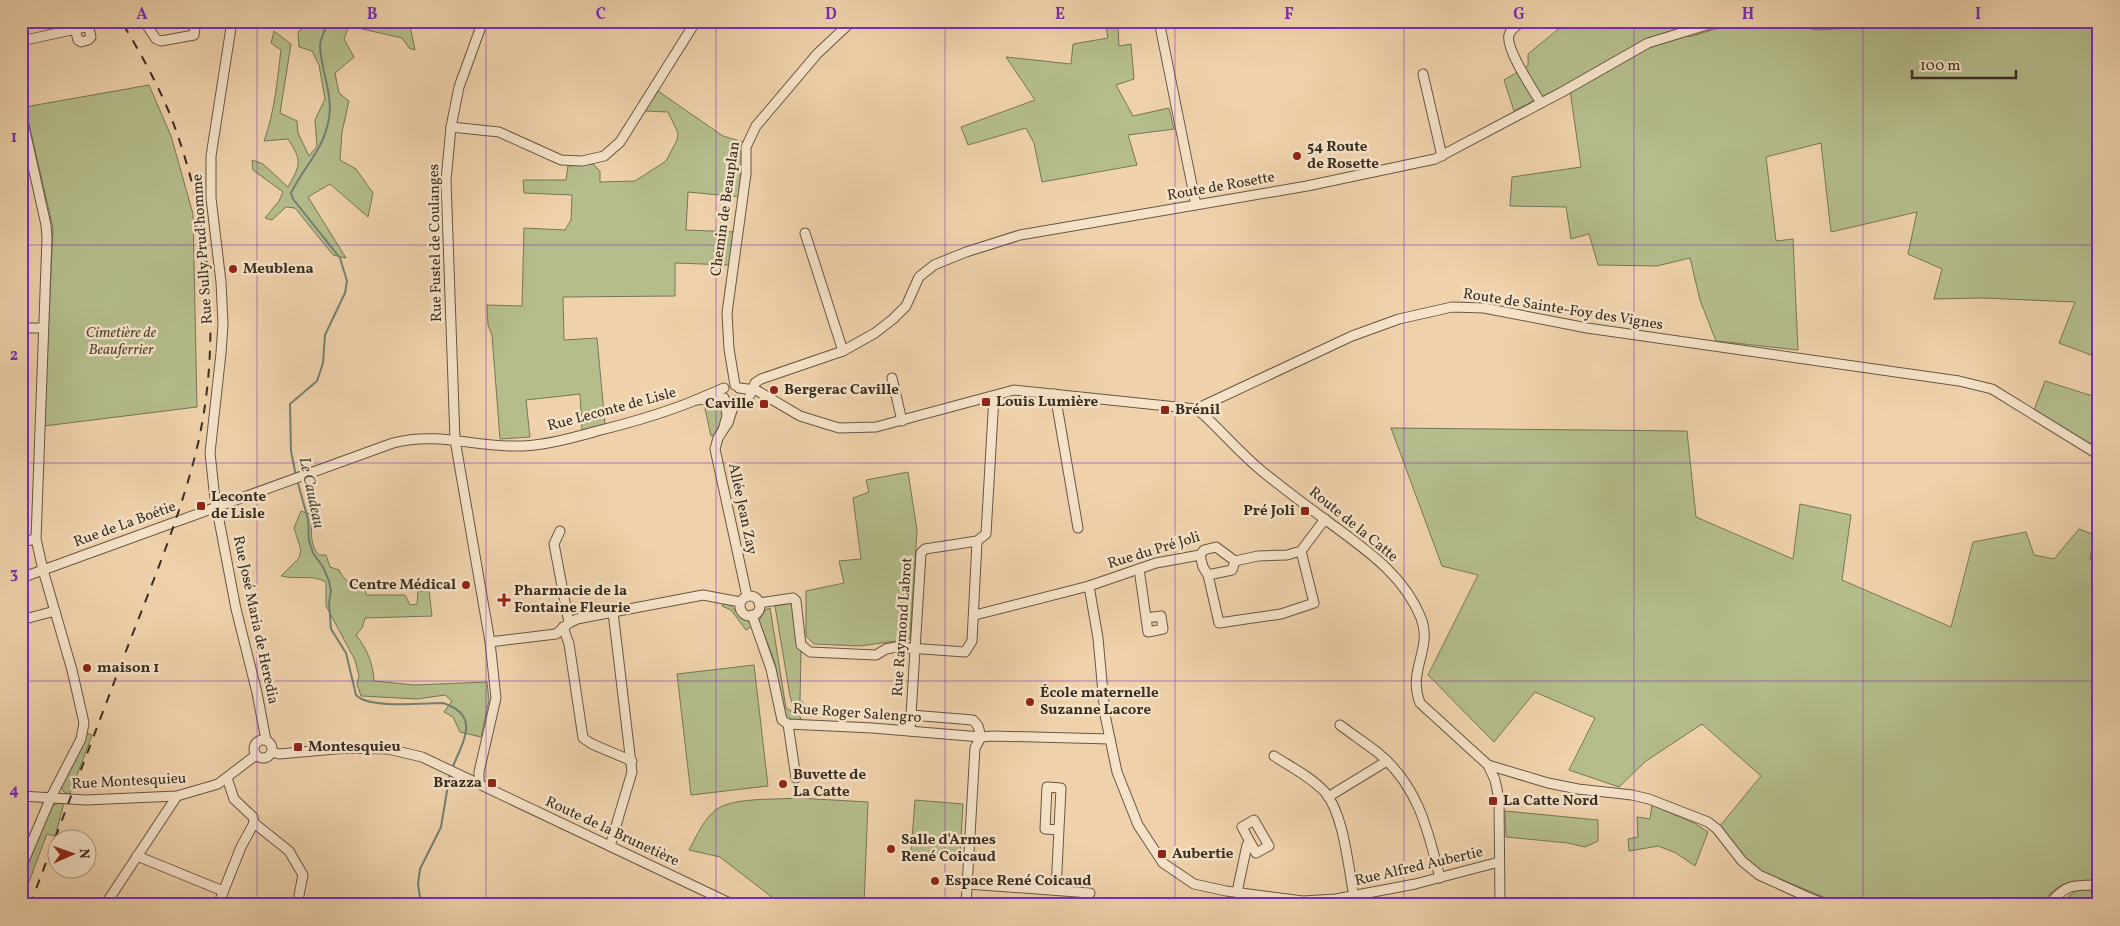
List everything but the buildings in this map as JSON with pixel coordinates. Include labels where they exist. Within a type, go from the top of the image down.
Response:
[{"type":"street","points":[[144,21],[156,39],[161,41],[194,35],[196,21]]},
{"type":"street","name":"Rue Sully Prud'homme","points":[[217,506],[210,453],[223,324],[221,282],[210,179],[213,139],[232,21]]},
{"type":"street","name":"Rue Fustel de Coulanges","points":[[479,784],[479,772],[496,698],[490,642],[455,440],[446,180],[451,127],[459,87],[483,21]]},
{"type":"street","points":[[451,127],[498,132],[561,160],[582,161],[604,156],[620,142],[696,21]]},
{"type":"street","name":"Chemin de Beauplan","points":[[731,387],[728,300],[739,235],[746,174],[746,147],[756,126],[817,54],[852,21]]},
{"type":"street","points":[[1158,21],[1196,205]]},
{"type":"street","points":[[1523,21],[1511,29],[1508,37],[1510,48],[1541,103]]},
{"type":"street","name":"Route de Rosette","points":[[751,392],[755,384],[761,379],[843,351],[875,333],[906,306],[919,277],[941,263],[1020,235],[1307,186],[1435,159],[1541,103],[1648,43],[1720,21]]},
{"type":"street","points":[[1818,21],[1848,21]]},
{"type":"street","points":[[21,41],[75,29]]},
{"type":"street","points":[[1423,74],[1442,156]]},
{"type":"street","points":[[21,114],[46,224],[36,539],[72,670],[84,723],[81,740],[51,797],[21,868]]},
{"type":"street","points":[[805,233],[843,351]]},
{"type":"street","name":"Route de Sainte-Foy des Vignes","points":[[1196,409],[1352,336],[1399,319],[1452,307],[1484,308],[1587,328],[1959,381],[1992,389],[2099,456]]},
{"type":"street","points":[[21,328],[43,328]]},
{"type":"street","points":[[892,378],[902,421]]},
{"type":"street","points":[[751,392],[728,402],[724,399],[722,392],[731,387],[751,392],[764,396],[812,422],[839,428],[876,427],[1014,390],[1196,409]]},
{"type":"street","points":[[731,387],[740,392],[736,400]]},
{"type":"street","name":"Rue Leconte de Lisle","points":[[217,506],[392,443],[411,438],[521,446],[566,440],[658,415],[731,387]]},
{"type":"street","points":[[1056,394],[1078,528]]},
{"type":"street","points":[[759,603],[793,598],[796,601],[801,645],[810,652],[876,655],[886,649],[896,647],[965,652],[972,641],[975,615],[977,541],[986,534],[994,396]]},
{"type":"street","name":"Rue Leconte de Lisle","points":[[696,400],[724,399]]},
{"type":"street","name":"Allée Jean Zay","points":[[723,430],[727,416],[724,399]]},
{"type":"street","name":"Allée Jean Zay","points":[[736,400],[728,423],[718,438],[714,449],[744,599]]},
{"type":"street","name":"Route de la Catte","points":[[1196,409],[1261,470],[1368,551],[1390,570],[1407,592],[1421,619],[1426,639],[1416,674],[1415,691],[1420,703],[1488,765],[1495,780],[1499,799],[1500,905]]},
{"type":"street","name":"Rue de La Boétie","points":[[21,578],[217,506]]},
{"type":"street","name":"Rue José Maria de Heredia","points":[[217,506],[236,609],[257,692],[266,740]]},
{"type":"street","points":[[1208,575],[1232,570],[1235,560],[1301,552],[1325,519]]},
{"type":"street","points":[[560,530],[554,544],[583,738],[592,744],[632,761]]},
{"type":"street","points":[[21,542],[36,539]]},
{"type":"street","name":"Rue Raymond Labrot","points":[[910,731],[921,554],[925,549],[977,541]]},
{"type":"street","name":"Rue du Pré Joli","points":[[975,615],[1090,586],[1156,563],[1200,555],[1204,550],[1216,547],[1235,560]]},
{"type":"street","points":[[1200,555],[1203,567],[1208,575],[1219,623],[1281,614],[1314,603],[1301,552]]},
{"type":"street","points":[[1138,569],[1146,618]]},
{"type":"street","name":"Rue Alfred Aubertie","points":[[1090,586],[1098,638],[1105,715],[1117,772],[1138,825],[1163,863],[1194,884],[1237,892],[1303,900],[1336,900],[1440,878],[1499,862]]},
{"type":"street","points":[[490,642],[556,634],[566,625],[577,619],[703,594],[744,599],[756,598],[759,603],[758,612],[752,615],[741,611],[744,599]]},
{"type":"street","points":[[21,620],[55,611]]},
{"type":"street","points":[[610,846],[632,772],[613,612]]},
{"type":"street","name":"Rue Roger Salengro","points":[[752,615],[771,669],[782,720],[788,724],[981,737],[1110,739]]},
{"type":"street","points":[[911,715],[973,720],[978,726],[981,737],[975,748],[966,905]]},
{"type":"street","points":[[788,724],[796,778]]},
{"type":"street","points":[[1340,725],[1387,761],[1411,792],[1422,812],[1440,878]]},
{"type":"street","points":[[266,740],[271,744],[272,752],[266,758],[261,758],[256,755],[254,748],[256,743],[266,740]]},
{"type":"street","points":[[272,752],[279,754],[347,748],[388,749],[422,757],[479,784]]},
{"type":"street","name":"Rue Montesquieu","points":[[21,796],[86,800],[177,796],[208,788],[227,778],[248,759],[256,755]]},
{"type":"street","points":[[1274,756],[1309,778],[1328,797],[1336,809],[1354,896]]},
{"type":"street","points":[[1328,797],[1387,761]]},
{"type":"street","points":[[1488,765],[1555,785],[1649,799],[1708,822],[1717,829],[1742,861],[1759,875],[1828,905]]},
{"type":"street","points":[[218,905],[241,848],[254,823],[253,817],[234,799],[227,778]]},
{"type":"street","name":"Route de la Brunetière","points":[[479,784],[734,905]]},
{"type":"street","points":[[1056,890],[1059,830],[1061,788],[1047,787],[1045,829],[1059,830]]},
{"type":"street","points":[[105,905],[177,796]]},
{"type":"street","points":[[254,823],[289,851],[303,875],[299,896]]},
{"type":"street","points":[[1237,892],[1247,845],[1250,842]]},
{"type":"street","points":[[137,856],[223,891]]},
{"type":"street","points":[[967,884],[1090,893]]},
{"type":"street","points":[[2049,905],[2060,891],[2069,887],[2099,885]]},
{"type":"green space","points":[[309,21],[320,24],[321,21],[409,21],[415,50],[409,48],[402,38],[349,26],[344,39],[354,57],[335,73],[339,93],[349,101],[342,132],[340,160],[356,169],[373,193],[368,217],[330,184],[308,197],[346,258],[333,255],[295,208],[286,207],[272,220],[265,218],[279,201],[283,192],[253,170],[252,160],[263,164],[288,187],[298,163],[296,153],[288,139],[264,141],[273,107],[281,50],[271,43],[274,31],[291,44],[280,113],[297,121],[298,133],[309,156],[317,146],[315,120],[325,99],[319,65],[312,51],[299,47],[298,32]]},
{"type":"green space","points":[[1568,21],[1684,21],[1689,37],[1741,21],[1763,21],[1818,30],[1879,26],[1889,21],[2099,21],[2099,270],[2093,270],[2096,324],[2099,324],[2099,358],[2059,343],[2075,302],[1983,298],[1934,299],[1942,269],[1908,254],[1917,212],[1831,232],[1821,143],[1766,157],[1776,241],[1793,239],[1798,350],[1716,341],[1700,300],[1690,258],[1657,266],[1598,265],[1589,234],[1571,239],[1566,207],[1510,206],[1512,177],[1581,167],[1569,83],[1514,111],[1504,80],[1528,66],[1528,54]]},
{"type":"green space","points":[[1118,26],[1119,46],[1131,44],[1134,79],[1116,85],[1133,116],[1169,108],[1174,129],[1128,135],[1137,165],[1042,182],[1034,143],[1026,128],[968,145],[961,127],[1035,100],[1006,57],[1071,64],[1073,44],[1108,38],[1106,27]]},
{"type":"green space","name":"Cimetière de Beauferrier","points":[[149,85],[171,136],[193,214],[197,407],[44,426],[53,228],[25,107]]},
{"type":"green space","points":[[658,91],[723,136],[743,142],[739,197],[688,192],[686,230],[735,232],[729,265],[675,263],[675,296],[563,297],[564,340],[597,338],[605,424],[582,431],[580,394],[526,400],[530,437],[500,439],[492,335],[488,325],[487,305],[522,306],[524,228],[565,230],[571,220],[572,195],[524,193],[523,180],[566,180],[568,166],[593,164],[600,171],[600,182],[635,181],[666,161],[677,140],[678,133],[668,112],[644,111]]},
{"type":"green space","points":[[2045,381],[2099,398],[2099,450],[2034,410]]},
{"type":"green space","points":[[721,403],[723,416],[714,435],[711,436],[704,404]]},
{"type":"green space","points":[[1391,428],[1687,431],[1696,517],[1793,559],[1800,504],[1851,515],[1842,580],[1951,627],[1973,542],[2026,532],[2034,555],[2054,559],[2079,529],[2095,535],[2090,559],[2099,565],[2099,905],[2058,905],[2074,892],[2076,881],[2056,889],[2041,905],[1843,905],[1763,872],[1747,861],[1720,826],[1761,776],[1702,724],[1646,761],[1619,787],[1569,770],[1595,718],[1535,692],[1494,742],[1428,675],[1478,575],[1442,566]]},
{"type":"green space","points":[[908,472],[917,530],[910,639],[860,646],[814,644],[806,636],[806,591],[844,583],[839,561],[861,559],[853,498],[869,492],[866,480]]},
{"type":"green space","points":[[307,485],[311,485],[315,502],[320,506],[319,518],[312,520],[311,534],[314,547],[319,555],[326,555],[330,567],[339,570],[349,582],[356,585],[365,585],[366,595],[405,595],[410,605],[417,604],[418,591],[429,591],[432,616],[365,618],[362,628],[356,635],[369,656],[374,681],[414,685],[487,682],[489,700],[481,737],[460,732],[453,717],[444,712],[452,701],[445,695],[417,699],[361,696],[357,684],[359,676],[355,660],[326,606],[326,582],[315,578],[281,576],[299,558],[301,550],[294,528],[301,511],[310,514]]},
{"type":"green space","points":[[723,602],[731,606],[752,626],[746,630],[731,610],[722,606]]},
{"type":"green space","points":[[791,603],[794,605],[798,647],[801,651],[800,701],[803,702],[803,711],[793,706],[790,696],[775,606]]},
{"type":"green space","points":[[770,608],[786,708],[800,716],[801,721],[789,719],[784,715],[775,663],[759,621],[765,610]]},
{"type":"green space","points":[[754,665],[768,786],[691,795],[677,674]]},
{"type":"green space","points":[[86,733],[92,735],[70,794],[62,789],[62,782]]},
{"type":"green space","points":[[797,798],[868,802],[864,905],[782,905],[720,857],[689,850],[708,817],[725,805],[744,801]]},
{"type":"green space","points":[[915,800],[963,804],[960,855],[911,852]]},
{"type":"green space","points":[[64,803],[57,828],[48,828],[48,834],[21,903],[21,880],[50,805]]},
{"type":"green space","points":[[1652,805],[1694,823],[1708,832],[1695,866],[1676,853],[1658,846],[1629,851],[1628,839],[1638,837],[1637,817],[1650,819]]},
{"type":"green space","points":[[1505,811],[1598,820],[1598,841],[1585,847],[1568,843],[1506,837]]},
{"type":"green space","points":[[1606,900],[1653,904],[1551,905]]},
{"type":"waterway","name":"Le Caudeau","points":[[296,476],[291,451],[290,404],[317,381],[323,363],[325,335],[345,293],[347,281],[340,258],[293,199],[291,193],[318,149],[329,118],[328,91],[320,46],[322,36],[329,21]]},
{"type":"waterway","name":"Le Caudeau","points":[[297,480],[308,519],[309,541],[313,553],[323,567],[329,581],[331,591],[329,603],[331,629],[346,653],[356,695],[372,702],[384,704],[443,703],[463,715],[466,723],[464,741],[452,769]]},
{"type":"waterway","name":"Le Caudeau","points":[[421,905],[418,884],[420,869],[441,827],[450,773]]},
{"type":"railway","points":[[30,905],[164,553],[181,503],[196,452],[204,410],[209,367],[208,280],[195,194],[169,112],[147,66],[121,21]]},
{"type":"place","name":"54 Route de Rosette","points":[[1297,156]]},
{"type":"place","name":"Meublena","points":[[233,269]]},
{"type":"place","name":"Bergerac Caville","points":[[774,390]]},
{"type":"place","name":"Louis Lumière","points":[[986,402]]},
{"type":"place","name":"Caville","points":[[764,404]]},
{"type":"place","name":"Brénil","points":[[1165,410]]},
{"type":"place","name":"Leconte de Lisle","points":[[201,506]]},
{"type":"place","name":"Pré Joli","points":[[1305,511]]},
{"type":"place","name":"Centre Médical","points":[[466,585]]},
{"type":"place","name":"Pharmacie de la Fontaine Fleurie","points":[[504,600]]},
{"type":"place","name":"maison 1","points":[[87,668]]},
{"type":"place","name":"École maternelle Suzanne Lacore","points":[[1030,702]]},
{"type":"place","name":"Montesquieu","points":[[298,747]]},
{"type":"place","name":"Brazza","points":[[492,783]]},
{"type":"place","name":"Buvette de La Catte","points":[[783,784]]},
{"type":"place","name":"La Catte Nord","points":[[1493,801]]},
{"type":"place","name":"Salle d'Armes René Coicaud","points":[[891,849]]},
{"type":"place","name":"Aubertie","points":[[1162,854]]},
{"type":"place","name":"Espace René Coicaud","points":[[935,881]]}]
